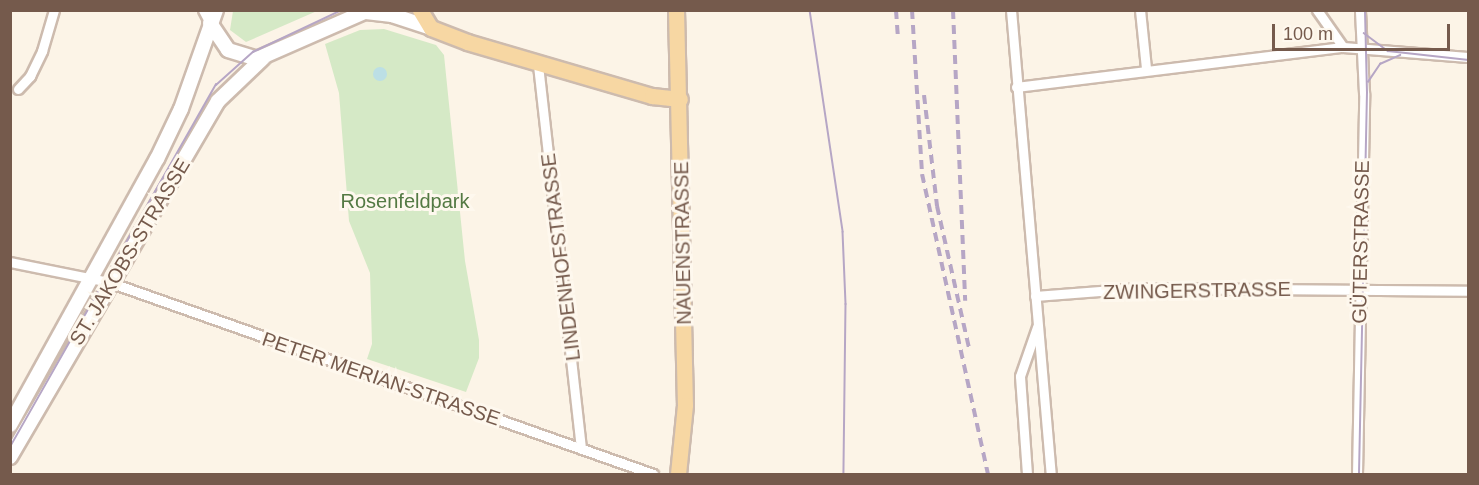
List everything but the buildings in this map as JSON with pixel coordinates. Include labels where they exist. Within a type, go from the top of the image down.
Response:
[{"type":"main road","points":[[420,10],[431,28]]},
{"type":"main road","name":"NAUENSTRASSE","points":[[676,10],[680,99],[684,405],[678,474]]},
{"type":"main road","points":[[213,17],[233,53],[263,58],[367,11],[392,15],[538,65],[652,96],[680,99]]},
{"type":"main road","name":"ST. JAKOBS-STRASSE","points":[[10,425],[92,279],[181,109],[213,17]]},
{"type":"main road","name":"ST. JAKOBS-STRASSE","points":[[10,457],[110,282],[218,101],[263,58]]},
{"type":"street","points":[[18,89],[30,76],[42,51],[54,10]]},
{"type":"street","points":[[202,10],[213,17]]},
{"type":"street","points":[[1011,10],[1051,474]]},
{"type":"street","points":[[1140,10],[1146,68]]},
{"type":"street","points":[[1317,10],[1343,47]]},
{"type":"street","name":"GÜTERSTRASSE","points":[[1357,474],[1364,47],[1360,10]]},
{"type":"street","points":[[1016,87],[1146,68],[1343,47],[1468,57]]},
{"type":"street","name":"LINDENHOFSTRASSE","points":[[538,65],[581,448]]},
{"type":"street","name":"PETER MERIAN-STRASSE","points":[[10,262],[110,282],[653,474]]},
{"type":"street","name":"ZWINGERSTRASSE","points":[[1035,296],[1139,288],[1468,291]]},
{"type":"street","points":[[1027,474],[1020,376],[1037,326]]},
{"type":"green space","points":[[233,10],[317,11],[246,42],[230,30]]},
{"type":"green space","name":"Rosenfeldpark","points":[[384,29],[436,45],[444,55],[465,261],[479,340],[479,358],[466,392],[367,359],[372,344],[370,273],[349,221],[339,93],[325,44],[360,30]]},
{"type":"water","points":[[380,67],[385,69],[387,74],[385,79],[380,81],[375,79],[373,74],[375,69]]},
{"type":"tram line","points":[[10,447],[216,85],[253,52],[342,10]]},
{"type":"tram line","points":[[810,10],[843,232],[846,304],[844,474]]},
{"type":"tram line","points":[[1359,474],[1367,93],[1365,10]]},
{"type":"tram line","points":[[1364,33],[1388,51],[1468,60]]},
{"type":"tram line","points":[[1368,82],[1380,64],[1400,55]]},
{"type":"railway","points":[[896,10],[898,39]]},
{"type":"railway","points":[[912,10],[922,174],[988,474]]},
{"type":"railway","points":[[953,10],[965,301]]},
{"type":"railway","points":[[924,95],[937,206],[969,348]]}]
